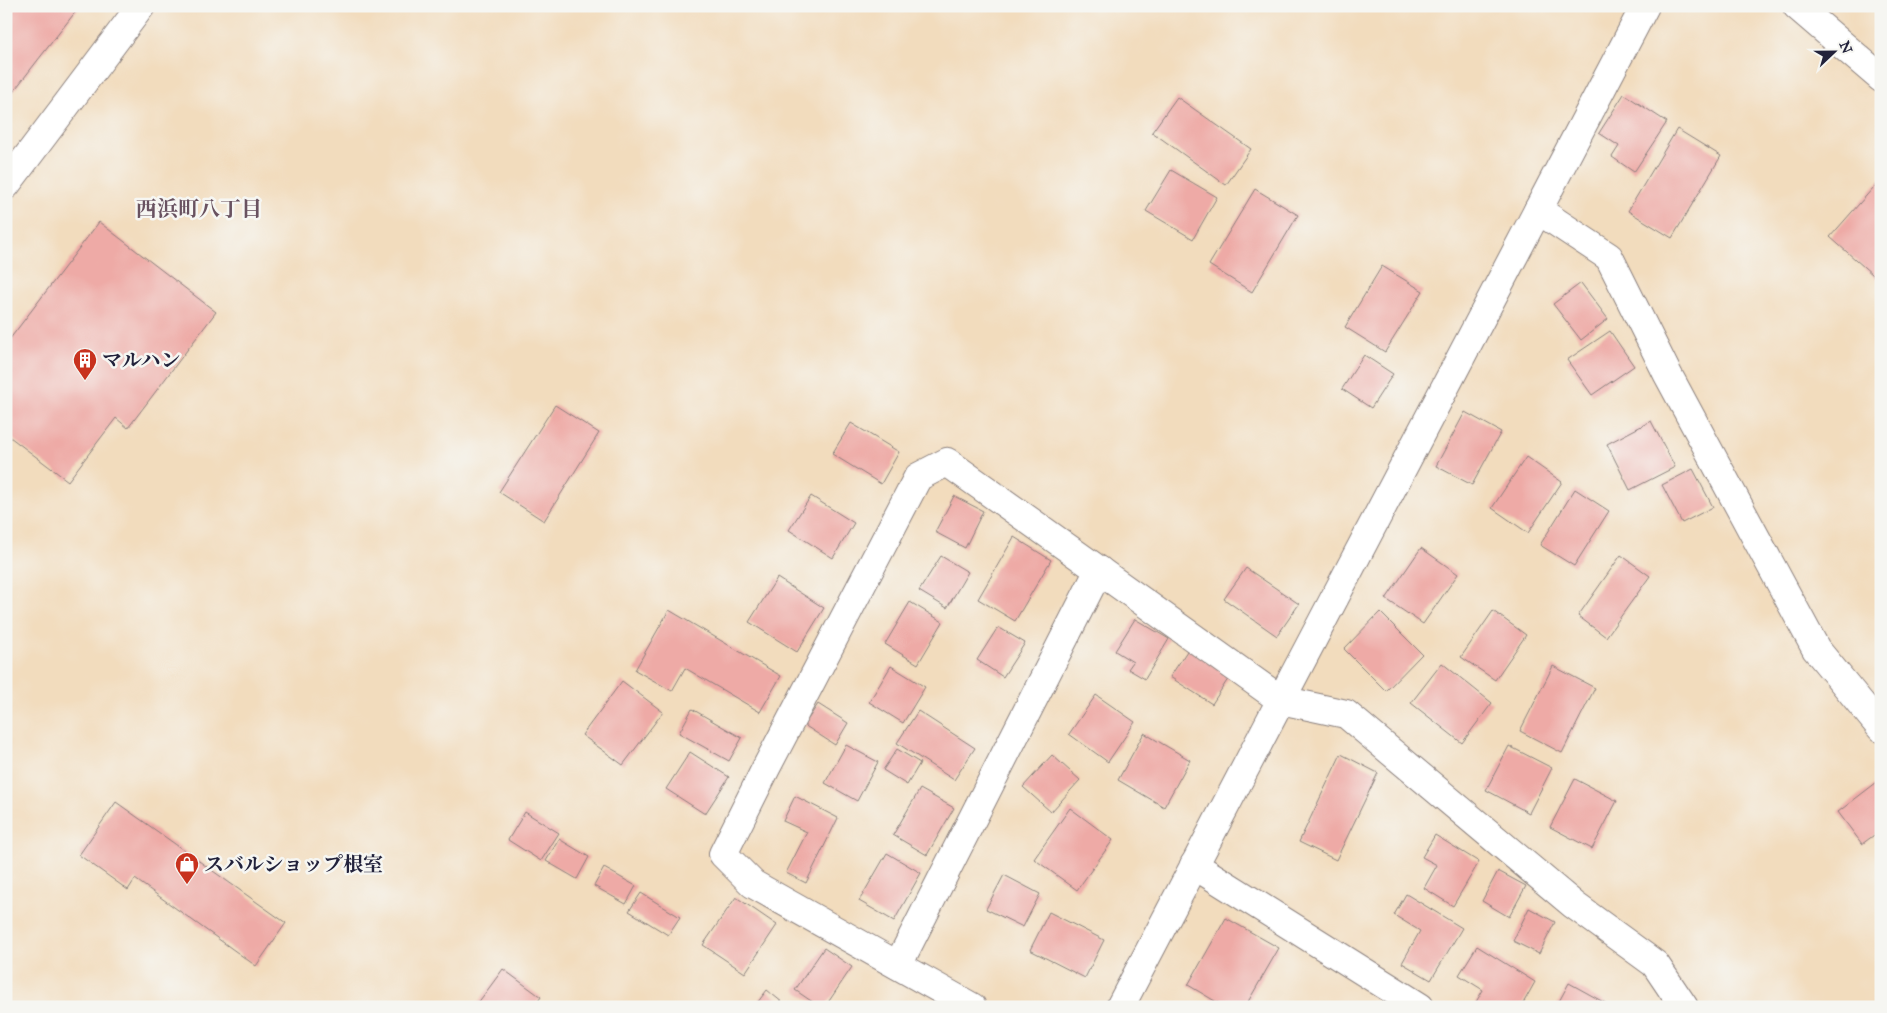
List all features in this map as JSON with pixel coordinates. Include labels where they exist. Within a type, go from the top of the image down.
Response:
[{"type":"street","points":[[6,185],[141,6]]},
{"type":"street","points":[[1120,1007],[1645,6]]},
{"type":"street","points":[[1797,6],[1881,78]]},
{"type":"street","points":[[1538,210],[1609,257],[1667,373],[1816,649],[1881,728]]},
{"type":"street","points":[[972,1007],[753,884],[723,854],[918,477],[947,462],[1280,700],[1346,714],[1574,905],[1654,964],[1684,1007]]},
{"type":"street","points":[[898,965],[1098,570]]},
{"type":"street","points":[[1194,865],[1420,1007]]},
{"type":"building","points":[[6,6],[80,6],[6,101]]},
{"type":"building","points":[[1624,94],[1667,122],[1634,172],[1612,157],[1619,146],[1599,133]]},
{"type":"building","points":[[1177,97],[1251,149],[1226,185],[1152,132]]},
{"type":"building","points":[[1677,129],[1721,156],[1672,238],[1628,211]]},
{"type":"building","points":[[1171,170],[1217,197],[1193,239],[1146,211]]},
{"type":"building","points":[[1881,179],[1881,282],[1830,237]]},
{"type":"building","points":[[1255,189],[1298,215],[1252,292],[1209,265]]},
{"type":"building","name":"マルハン","points":[[99,222],[216,312],[128,428],[116,418],[68,481],[6,434],[6,344]]},
{"type":"building","points":[[1382,266],[1423,291],[1385,352],[1345,327]]},
{"type":"building","points":[[1581,283],[1608,319],[1581,340],[1553,304]]},
{"type":"building","points":[[1610,331],[1634,366],[1592,395],[1567,360]]},
{"type":"building","points":[[1364,355],[1393,374],[1371,408],[1342,389]]},
{"type":"building","points":[[555,405],[599,433],[544,521],[499,492]]},
{"type":"building","points":[[1465,412],[1501,432],[1472,485],[1436,466]]},
{"type":"building","points":[[1651,421],[1675,467],[1630,490],[1607,444]]},
{"type":"building","points":[[851,423],[899,452],[881,484],[832,454]]},
{"type":"building","points":[[1526,457],[1562,482],[1528,533],[1492,508]]},
{"type":"building","points":[[1693,469],[1713,507],[1682,523],[1662,485]]},
{"type":"building","points":[[1575,489],[1609,511],[1574,566],[1540,545]]},
{"type":"building","points":[[811,496],[854,523],[833,558],[789,530]]},
{"type":"building","points":[[954,496],[983,511],[965,548],[935,532]]},
{"type":"building","points":[[1014,537],[1051,560],[1015,621],[978,599]]},
{"type":"building","points":[[1421,548],[1458,574],[1423,624],[1386,599]]},
{"type":"building","points":[[1621,555],[1650,576],[1606,637],[1578,616]]},
{"type":"building","points":[[941,556],[968,572],[947,608],[919,591]]},
{"type":"building","points":[[1246,568],[1299,604],[1277,636],[1224,599]]},
{"type":"building","points":[[777,578],[824,608],[797,652],[749,622]]},
{"type":"building","points":[[910,602],[943,622],[918,664],[885,644]]},
{"type":"building","points":[[669,610],[781,676],[760,712],[685,668],[672,691],[635,670]]},
{"type":"building","points":[[1493,611],[1526,635],[1495,680],[1461,657]]},
{"type":"building","points":[[1380,612],[1422,654],[1386,691],[1344,649]]},
{"type":"building","points":[[1135,619],[1169,639],[1145,679],[1128,669],[1133,662],[1115,651]]},
{"type":"building","points":[[998,627],[1025,643],[1003,677],[977,660]]},
{"type":"building","points":[[1189,648],[1230,676],[1212,704],[1170,677]]},
{"type":"building","points":[[1442,663],[1492,703],[1462,743],[1411,703]]},
{"type":"building","points":[[891,666],[925,687],[903,723],[869,702]]},
{"type":"building","points":[[1553,666],[1595,688],[1562,753],[1520,731]]},
{"type":"building","points":[[622,681],[663,712],[623,765],[582,735]]},
{"type":"building","points":[[1096,695],[1135,722],[1108,762],[1069,734]]},
{"type":"building","points":[[818,704],[848,723],[835,745],[804,725]]},
{"type":"building","points":[[692,709],[742,738],[729,761],[679,733]]},
{"type":"building","points":[[918,711],[975,748],[954,780],[897,743]]},
{"type":"building","points":[[1144,733],[1190,760],[1164,807],[1118,780]]},
{"type":"building","points":[[846,745],[878,762],[857,801],[825,783]]},
{"type":"building","points":[[1509,746],[1552,768],[1529,813],[1486,790]]},
{"type":"building","points":[[897,749],[920,763],[907,785],[883,770]]},
{"type":"building","points":[[690,752],[729,777],[705,814],[666,789]]},
{"type":"building","points":[[1341,754],[1378,773],[1336,860],[1299,842]]},
{"type":"building","points":[[1052,755],[1080,780],[1051,812],[1023,787]]},
{"type":"building","points":[[1575,779],[1617,801],[1592,849],[1550,827]]},
{"type":"building","points":[[1881,779],[1881,830],[1862,844],[1838,812]]},
{"type":"building","points":[[920,789],[954,808],[927,855],[893,835]]},
{"type":"building","points":[[795,796],[838,818],[806,883],[786,873],[807,832],[783,821]]},
{"type":"building","name":"スバルショップ根室","points":[[116,802],[286,923],[256,966],[135,879],[128,890],[79,855]]},
{"type":"building","points":[[1070,808],[1113,840],[1077,890],[1034,859]]},
{"type":"building","points":[[525,812],[559,833],[541,861],[508,840]]},
{"type":"building","points":[[1435,835],[1479,862],[1453,906],[1424,888],[1437,865],[1422,857]]},
{"type":"building","points":[[559,839],[589,857],[577,879],[546,861]]},
{"type":"building","points":[[887,853],[921,873],[894,921],[859,901]]},
{"type":"building","points":[[604,868],[636,886],[626,904],[594,886]]},
{"type":"building","points":[[1498,871],[1526,886],[1509,917],[1482,901]]},
{"type":"building","points":[[1004,875],[1040,894],[1023,927],[986,909]]},
{"type":"building","points":[[641,893],[680,917],[668,935],[629,911]]},
{"type":"building","points":[[1406,894],[1462,928],[1431,980],[1402,963],[1420,931],[1394,915]]},
{"type":"building","points":[[736,897],[777,925],[745,973],[703,945]]},
{"type":"building","points":[[1529,908],[1555,922],[1539,954],[1513,941]]},
{"type":"building","points":[[1049,912],[1104,940],[1085,978],[1030,950]]},
{"type":"building","points":[[1226,918],[1279,948],[1245,1007],[1225,1007],[1188,985]]},
{"type":"building","points":[[1477,946],[1535,982],[1521,1007],[1473,1007],[1483,990],[1459,975]]},
{"type":"building","points":[[824,948],[852,967],[825,1007],[820,1007],[795,990]]},
{"type":"building","points":[[503,969],[541,997],[534,1007],[475,1007]]},
{"type":"building","points":[[1569,983],[1607,1004],[1605,1007],[1556,1007]]},
{"type":"building","points":[[767,990],[788,1007],[754,1007]]},
{"type":"place","name":"マルハン","points":[[85,381]]},
{"type":"place","name":"スバルショップ根室","points":[[187,885]]},
{"type":"district","name":"西浜町八丁目","points":[[199,209]]}]
